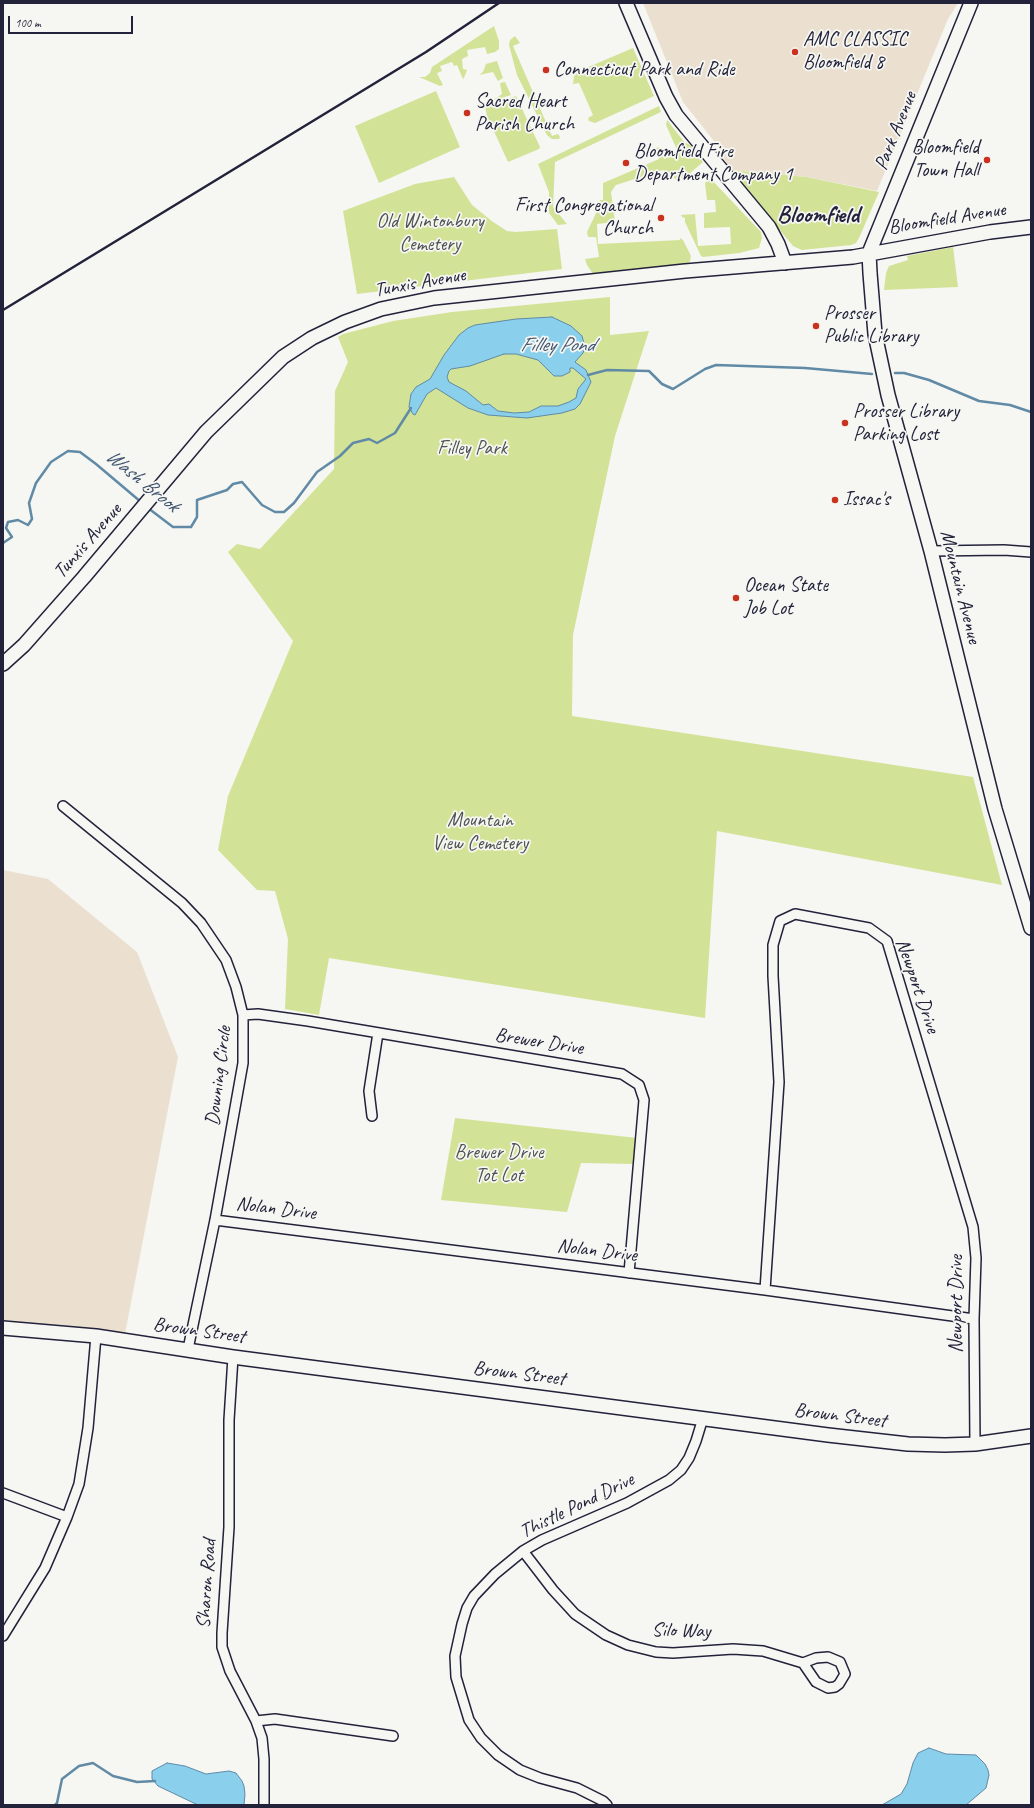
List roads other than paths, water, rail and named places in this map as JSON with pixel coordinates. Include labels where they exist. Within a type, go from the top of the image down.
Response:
[{"type":"main road","points":[[626,3],[666,97],[676,115],[769,227],[778,244],[785,263]]},
{"type":"main road","name":"Park Avenue","points":[[869,253],[971,3]]},
{"type":"main road","name":"Bloomfield Avenue","points":[[869,253],[990,232],[1031,227]]},
{"type":"main road","name":"Tunxis Avenue","points":[[3,664],[24,645],[206,432],[283,357],[312,338],[345,322],[381,309],[404,303],[434,298],[685,271],[853,257],[869,253]]},
{"type":"main road","name":"Mountain Avenue","points":[[869,253],[876,341],[888,395],[931,551],[995,809],[1031,928]]},
{"type":"main road","name":"Brown Street","points":[[3,1328],[96,1336],[233,1356],[908,1444],[975,1444],[1031,1436]]},
{"type":"street","points":[[931,551],[1004,550],[1031,552]]},
{"type":"street","name":"Downing Circle","points":[[63,806],[182,903],[201,923],[226,960],[236,987],[243,1015],[243,1063],[216,1220],[188,1349]]},
{"type":"street","name":"Newport Drive","points":[[765,1290],[779,1082],[773,976],[773,945],[780,922],[795,914],[869,928],[887,941],[974,1227],[976,1258],[974,1319],[975,1444]]},
{"type":"street","name":"Brewer Drive","points":[[243,1015],[258,1014],[622,1074],[639,1084],[644,1100],[629,1273]]},
{"type":"street","points":[[372,1116],[369,1091],[378,1033]]},
{"type":"street","name":"Nolan Drive","points":[[216,1220],[765,1290],[974,1319]]},
{"type":"street","points":[[3,1636],[45,1568],[80,1484],[96,1336]]},
{"type":"street","name":"Sharon Road","points":[[233,1356],[229,1420],[229,1527],[222,1647],[230,1671],[256,1721],[262,1738],[264,1759],[264,1805]]},
{"type":"street","name":"Thistle Pond Drive","points":[[607,1805],[603,1800],[577,1788],[540,1778],[520,1770],[498,1756],[481,1738],[469,1720],[461,1700],[456,1677],[455,1656],[462,1624],[467,1608],[474,1596],[489,1579],[523,1551],[542,1540],[627,1504],[669,1480],[681,1470],[696,1442],[703,1418]]},
{"type":"street","points":[[3,1492],[67,1518]]},
{"type":"street","name":"Silo Way","points":[[523,1551],[553,1590],[575,1614],[606,1635],[628,1644],[656,1652],[678,1653],[733,1649],[756,1650],[802,1663]]},
{"type":"street","points":[[828,1657],[840,1662],[845,1674],[840,1684],[835,1687],[822,1687],[816,1682],[802,1663],[816,1658],[828,1657]]},
{"type":"street","points":[[256,1721],[275,1719],[393,1736]]},
{"type":"water","name":"Filley Pond","points":[[552,317],[571,326],[582,336],[585,347],[583,353],[575,362],[586,370],[591,382],[580,404],[575,409],[562,413],[527,418],[488,415],[468,408],[436,388],[427,394],[415,415],[413,414],[409,407],[411,394],[416,387],[430,379],[444,355],[459,335],[475,325],[516,319]],"holes":[[[504,354],[516,354],[538,360],[554,376],[562,376],[570,372],[570,368],[573,368],[586,379],[578,389],[576,398],[558,406],[541,406],[529,412],[514,413],[498,411],[489,404],[483,405],[466,391],[449,382],[447,377],[451,369],[470,366]]]},
{"type":"water","points":[[929,1748],[946,1754],[976,1755],[985,1764],[988,1770],[989,1775],[986,1788],[966,1805],[882,1805],[901,1794],[907,1784],[913,1763],[918,1753]]},
{"type":"water","points":[[167,1763],[185,1766],[206,1774],[229,1771],[236,1773],[244,1786],[244,1805],[198,1805],[158,1786],[152,1779],[152,1771]]},
{"type":"waterway","name":"Wash Brook","points":[[588,375],[607,370],[649,371],[662,384],[673,389],[705,369],[716,365],[805,368],[872,374]]},
{"type":"waterway","name":"Wash Brook","points":[[895,373],[904,373],[929,380],[979,401],[1010,405],[1031,412]]},
{"type":"waterway","name":"Wash Brook","points":[[148,508],[173,527],[191,527],[197,517],[197,500],[227,490],[233,484],[242,482],[262,505],[275,512],[284,512],[294,503],[317,472],[340,456],[353,443],[369,439],[377,443],[395,433],[411,408]]},
{"type":"waterway","name":"Wash Brook","points":[[3,543],[12,537],[6,528],[8,522],[18,520],[28,525],[32,519],[29,503],[36,483],[51,462],[68,451],[80,452],[141,502]]},
{"type":"waterway","points":[[55,1805],[57,1803],[62,1779],[79,1766],[93,1763],[113,1776],[137,1782],[155,1781]]},
{"type":"railway","points":[[3,310],[426,52],[499,3]]},
{"type":"place","name":"AMC CLASSIC Bloomfield 8","points":[[795,52]]},
{"type":"place","name":"Connecticut Park and Ride","points":[[546,70]]},
{"type":"place","name":"Sacred Heart Parish Church","points":[[467,113]]},
{"type":"place","name":"Bloomfield Town Hall","points":[[987,160]]},
{"type":"place","name":"Bloomfield Fire Department Company 1","points":[[626,163]]},
{"type":"place","name":"First Congregational Church","points":[[661,218]]},
{"type":"place","name":"Prosser Public Library","points":[[816,326]]},
{"type":"place","name":"Prosser Library Parking Lost","points":[[845,423]]},
{"type":"place","name":"Issac's","points":[[835,500]]},
{"type":"place","name":"Ocean State Job Lot","points":[[736,598]]},
{"type":"district","name":"Bloomfield","points":[[818,216]]},
{"type":"park label","name":"Old Wintonbury Cemetery","points":[[430,234]]},
{"type":"park label","name":"Filley Park","points":[[472,449]]},
{"type":"park label","name":"Mountain View Cemetery","points":[[480,832]]},
{"type":"park label","name":"Brewer Drive Tot Lot","points":[[499,1164]]}]
